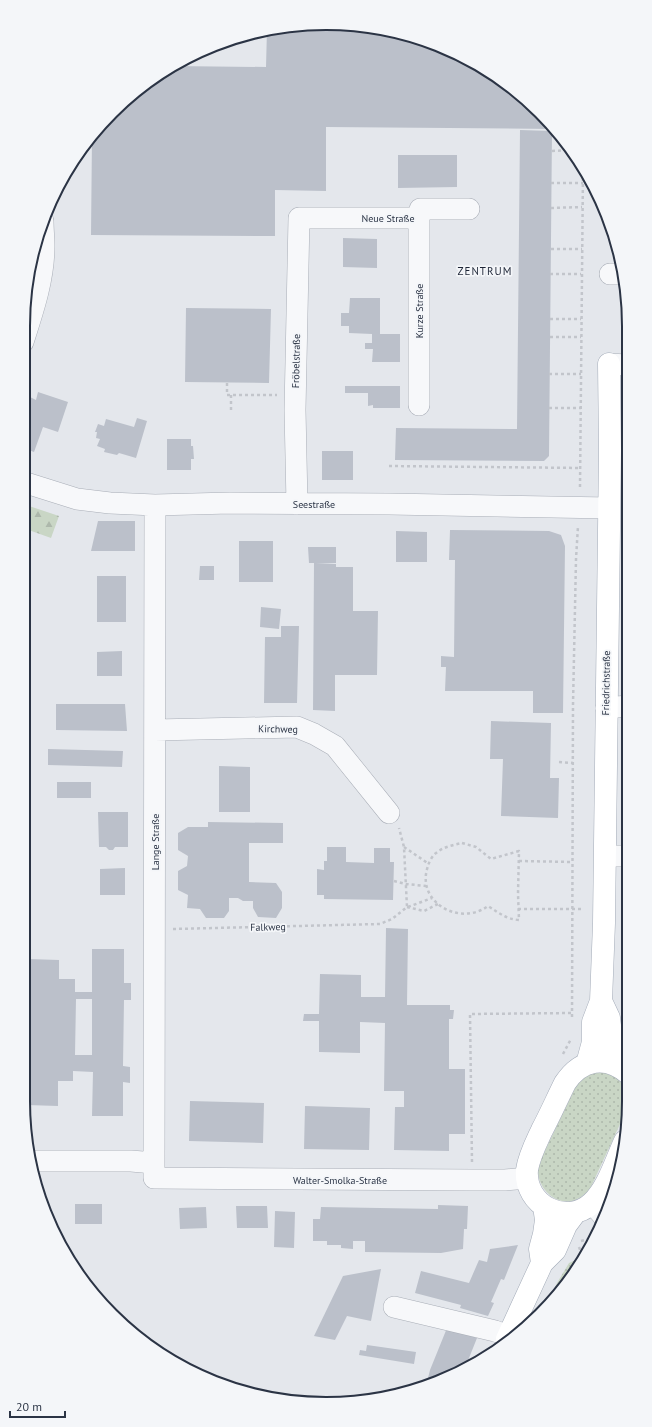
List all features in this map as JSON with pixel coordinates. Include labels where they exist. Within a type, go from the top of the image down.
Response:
[{"type":"main road","name":"Friedrichstraße","points":[[587,1064],[593,1042],[593,1022],[601,1001],[605,856],[609,508],[618,364]]},
{"type":"main road","name":"Friedrichstraße","points":[[601,1001],[609,1018],[613,1049],[622,1065]]},
{"type":"main road","points":[[591,1211],[568,1214],[559,1213],[544,1206],[531,1192],[527,1178],[527,1171],[531,1154],[565,1083],[570,1076],[576,1070],[587,1064],[602,1062],[612,1063],[622,1068]]},
{"type":"main road","points":[[510,1333],[542,1263],[555,1250],[566,1225],[591,1211],[616,1161]]},
{"type":"main road","points":[[542,1263],[540,1249],[546,1220],[544,1206]]},
{"type":"street","name":"Neue Straße","points":[[298,218],[419,218],[420,209],[469,209]]},
{"type":"street","name":"Fröbelstraße","points":[[297,504],[296,396],[298,218]]},
{"type":"street","name":"Kurze Straße","points":[[419,218],[419,405]]},
{"type":"street","points":[[30,320],[42,274],[44,238]]},
{"type":"street","name":"Seestraße","points":[[30,484],[77,499],[110,503],[155,505],[389,504],[609,508]]},
{"type":"street","name":"Lange Straße","points":[[154,1170],[155,505]]},
{"type":"street","points":[[606,708],[622,707]]},
{"type":"street","name":"Kirchweg","points":[[155,730],[298,728],[314,734],[335,746],[389,813]]},
{"type":"street","points":[[605,856],[622,856]]},
{"type":"street","name":"Walter-Smolka-Straße","points":[[36,1161],[131,1161],[154,1170],[473,1180],[527,1178]]},
{"type":"street","points":[[394,1307],[495,1330],[506,1336]]},
{"type":"path","points":[[552,151],[564,150]]},
{"type":"path","points":[[573,1019],[572,908],[576,559],[581,468],[582,179]]},
{"type":"path","points":[[551,183],[582,183]]},
{"type":"path","points":[[551,208],[582,207]]},
{"type":"path","points":[[551,249],[582,249]]},
{"type":"path","points":[[550,274],[581,274]]},
{"type":"path","points":[[550,319],[581,320]]},
{"type":"path","points":[[550,336],[581,337]]},
{"type":"path","points":[[550,374],[581,374]]},
{"type":"path","points":[[228,383],[227,395],[296,396]]},
{"type":"path","points":[[231,394],[231,410]]},
{"type":"path","points":[[549,408],[581,408]]},
{"type":"path","points":[[388,466],[581,468]]},
{"type":"path","points":[[559,762],[574,763]]},
{"type":"path","points":[[389,813],[400,828],[404,847],[407,907]]},
{"type":"path","points":[[462,843],[476,846],[491,859],[500,855],[519,851],[519,861],[519,920],[508,918],[488,906],[478,912],[465,914],[442,908],[432,898],[426,886],[426,874],[429,864],[436,853],[444,848],[462,843]]},
{"type":"path","points":[[404,847],[429,864]]},
{"type":"path","points":[[519,861],[573,862]]},
{"type":"path","points":[[394,882],[426,886]]},
{"type":"path","points":[[407,907],[432,898]]},
{"type":"path","points":[[407,907],[424,911],[438,904]]},
{"type":"path","name":"Falkweg","points":[[155,929],[380,924],[392,919],[407,907]]},
{"type":"path","points":[[518,910],[583,909]]},
{"type":"path","points":[[473,1180],[470,1014],[572,1013]]},
{"type":"green space","points":[[30,506],[59,516],[51,538],[30,530]]},
{"type":"green space","points":[[598,1072],[607,1072],[622,1082],[621,1123],[590,1189],[581,1197],[568,1202],[555,1199],[541,1184],[538,1170],[541,1159],[576,1086],[586,1076]]},
{"type":"green space","points":[[575,1260],[553,1290],[557,1283],[569,1263]]},
{"type":"building","points":[[326,30],[365,33],[403,40],[439,53],[474,70],[506,91],[521,103],[547,129],[326,127],[326,191],[275,190],[275,236],[91,235],[92,145],[103,131],[131,103],[162,80],[185,66],[266,67],[268,36]]},
{"type":"building","points":[[520,130],[549,131],[552,135],[549,456],[544,461],[395,460],[396,428],[517,429]]},
{"type":"building","points":[[398,155],[457,155],[457,187],[398,188]]},
{"type":"building","points":[[343,238],[377,239],[377,268],[343,267]]},
{"type":"building","points":[[350,298],[380,298],[380,334],[400,334],[400,362],[372,362],[373,349],[365,349],[365,343],[372,343],[372,334],[349,333],[349,326],[341,326],[341,313],[349,313]]},
{"type":"building","points":[[186,308],[271,309],[269,383],[185,382]]},
{"type":"building","points":[[345,386],[400,386],[400,408],[373,408],[373,405],[368,406],[368,393],[345,393]]},
{"type":"building","points":[[38,392],[68,402],[58,432],[43,427],[34,452],[30,451],[30,397],[36,400]]},
{"type":"building","points":[[137,418],[147,421],[136,458],[119,453],[117,455],[104,452],[105,449],[97,446],[100,439],[96,438],[97,432],[95,432],[98,424],[104,426],[106,419],[134,427]]},
{"type":"building","points":[[167,439],[191,439],[194,459],[191,459],[191,470],[167,470]]},
{"type":"building","points":[[322,451],[353,451],[353,480],[322,480]]},
{"type":"building","points":[[98,521],[135,521],[135,551],[91,551]]},
{"type":"building","points":[[450,530],[549,531],[561,535],[565,546],[563,713],[533,713],[533,691],[445,691],[446,667],[441,667],[441,656],[454,657],[455,560],[449,560]]},
{"type":"building","points":[[396,531],[427,532],[427,562],[396,562]]},
{"type":"building","points":[[239,541],[273,541],[273,582],[239,582]]},
{"type":"building","points":[[308,547],[336,547],[336,563],[316,564],[336,564],[336,567],[353,567],[353,611],[378,611],[377,675],[335,675],[335,711],[313,710],[314,563],[309,563]]},
{"type":"building","points":[[200,566],[214,566],[214,580],[199,580]]},
{"type":"building","points":[[97,576],[126,576],[126,622],[97,622]]},
{"type":"building","points":[[261,607],[281,609],[279,629],[260,627]]},
{"type":"building","points":[[281,626],[299,626],[297,703],[264,703],[265,637],[281,637]]},
{"type":"building","points":[[122,651],[122,676],[97,676],[97,652]]},
{"type":"building","points":[[56,704],[125,704],[127,731],[56,730]]},
{"type":"building","points":[[491,721],[551,723],[550,778],[559,778],[558,818],[501,816],[503,759],[490,759]]},
{"type":"building","points":[[48,749],[123,751],[122,767],[48,765]]},
{"type":"building","points":[[219,766],[250,767],[250,812],[219,812]]},
{"type":"building","points":[[57,782],[91,782],[91,798],[57,798]]},
{"type":"building","points":[[98,812],[128,812],[128,847],[115,847],[113,850],[109,850],[106,847],[99,847]]},
{"type":"building","points":[[208,822],[283,823],[283,843],[249,843],[249,882],[276,883],[282,892],[282,908],[276,918],[258,917],[253,908],[253,901],[243,901],[238,898],[229,898],[229,911],[224,918],[206,918],[200,909],[187,908],[188,895],[178,890],[178,871],[187,866],[188,856],[178,850],[178,833],[188,827],[208,827]]},
{"type":"building","points":[[327,847],[346,847],[346,862],[374,863],[374,848],[390,848],[390,862],[394,862],[393,900],[324,899],[324,895],[317,895],[317,869],[324,870],[324,861],[327,861]]},
{"type":"building","points":[[125,868],[125,895],[100,895],[100,869]]},
{"type":"building","points":[[386,928],[408,929],[407,1005],[450,1005],[450,1010],[454,1010],[453,1019],[449,1019],[449,1069],[465,1069],[465,1134],[449,1134],[449,1151],[394,1150],[395,1107],[404,1107],[404,1091],[384,1091],[385,1023],[360,1022],[360,1053],[319,1052],[319,1021],[303,1021],[304,1014],[319,1014],[320,974],[361,975],[361,997],[385,997]]},
{"type":"building","points":[[92,949],[124,949],[124,983],[131,983],[131,1000],[124,1000],[123,1066],[130,1067],[130,1083],[123,1082],[123,1116],[92,1116],[93,1072],[73,1071],[73,1081],[58,1081],[58,1106],[30,1105],[30,959],[59,960],[59,979],[75,979],[75,992],[92,992]],"holes":[[[76,999],[92,999],[92,1055],[75,1055]]]},
{"type":"building","points":[[190,1101],[264,1103],[263,1143],[189,1141]]},
{"type":"building","points":[[305,1106],[370,1108],[369,1150],[304,1149]]},
{"type":"building","points":[[75,1204],[102,1204],[102,1224],[75,1224]]},
{"type":"building","points":[[438,1205],[468,1206],[467,1229],[464,1229],[463,1249],[441,1253],[365,1252],[365,1241],[353,1241],[353,1249],[341,1248],[341,1245],[327,1245],[327,1241],[313,1241],[313,1219],[320,1219],[321,1207],[438,1209]]},
{"type":"building","points":[[236,1206],[267,1206],[268,1228],[237,1228]]},
{"type":"building","points":[[206,1207],[207,1228],[180,1229],[179,1208]]},
{"type":"building","points":[[275,1211],[295,1212],[294,1248],[274,1247]]},
{"type":"building","points":[[518,1245],[504,1280],[501,1279],[491,1302],[494,1303],[488,1316],[460,1308],[461,1305],[415,1293],[421,1271],[469,1283],[479,1260],[487,1262],[490,1249]]},
{"type":"building","points":[[381,1269],[371,1321],[347,1316],[335,1340],[314,1336],[343,1276]]},
{"type":"building","points":[[447,1328],[477,1338],[468,1360],[428,1378]]},
{"type":"building","points":[[367,1345],[416,1352],[414,1364],[359,1355],[360,1350],[366,1351]]},
{"type":"district","name":"ZENTRUM","points":[[485,271]]}]
